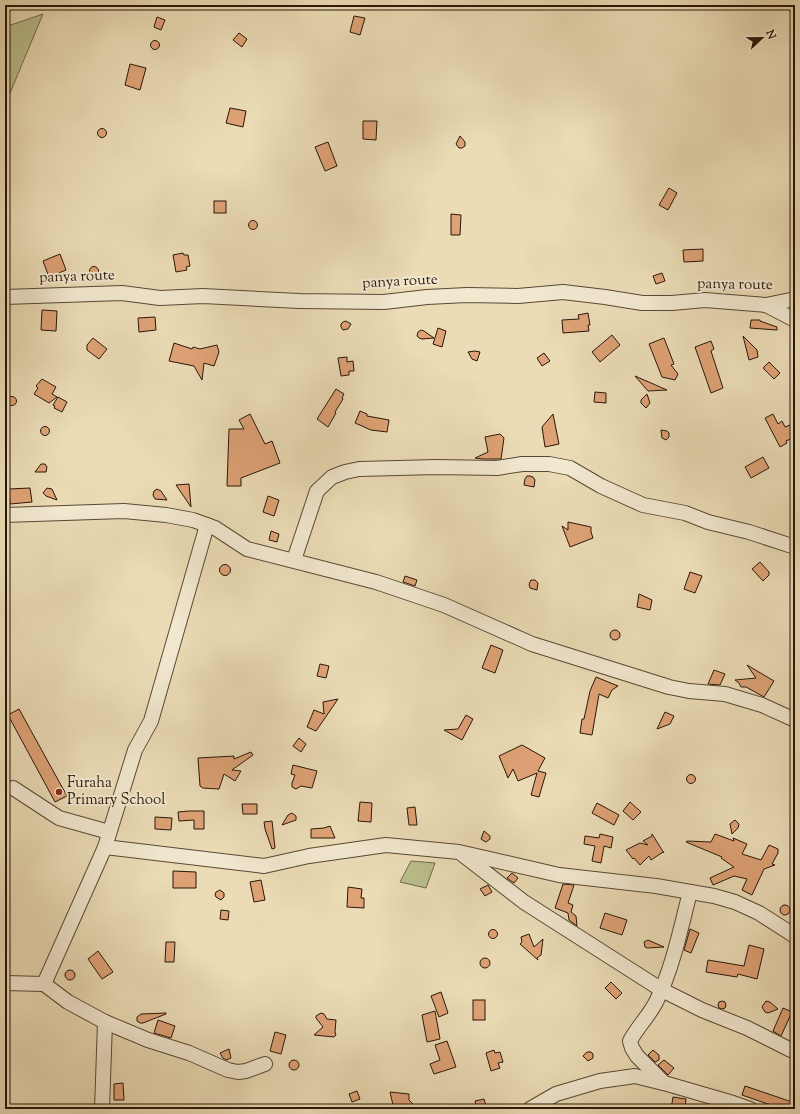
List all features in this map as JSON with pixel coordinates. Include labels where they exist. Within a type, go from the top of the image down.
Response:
[{"type":"street","name":"panya route","points":[[5,297],[122,293],[160,298],[203,296],[299,301],[384,302],[427,297],[467,295],[518,296],[562,292],[642,302],[672,303],[706,300],[766,305],[795,299]]},
{"type":"street","points":[[766,305],[795,320]]},
{"type":"street","points":[[294,560],[317,491],[332,477],[345,472],[359,470],[437,467],[497,468],[522,464],[549,464],[570,468],[600,486],[643,505],[685,513],[708,522],[749,532],[795,547]]},
{"type":"street","points":[[5,515],[124,510],[166,514],[193,520],[215,528],[247,549],[376,582],[444,605],[532,644],[668,687],[689,692],[725,694],[762,705],[795,720]]},
{"type":"street","points":[[44,984],[105,847],[135,750],[152,721],[207,525]]},
{"type":"street","points":[[14,788],[59,818],[109,832]]},
{"type":"street","points":[[105,847],[264,866],[309,856],[386,845],[459,852],[559,875],[656,886],[735,902],[759,913],[795,936]]},
{"type":"street","points":[[459,852],[524,902],[662,990],[702,1010],[746,1028],[795,1052]]},
{"type":"street","points":[[664,1083],[637,1056],[630,1041],[656,1002],[662,990],[677,944],[690,892]]},
{"type":"street","points":[[5,983],[44,984],[68,1002],[105,1022],[148,1040],[189,1053],[228,1070],[238,1072],[246,1071],[265,1064]]},
{"type":"street","points":[[102,1109],[105,1022]]},
{"type":"street","points":[[530,1109],[556,1094],[600,1081],[635,1076],[733,1102],[750,1109]]},
{"type":"green space","points":[[43,14],[5,105],[5,27]]},
{"type":"green space","points":[[411,861],[435,863],[426,888],[400,882]]},
{"type":"building","points":[[354,16],[365,18],[360,35],[350,32]]},
{"type":"building","points":[[157,17],[165,20],[161,30],[154,27]]},
{"type":"building","points":[[239,33],[247,39],[242,47],[233,40]]},
{"type":"building","points":[[153,41],[157,41],[159,45],[157,49],[153,49],[151,47],[151,43]]},
{"type":"building","points":[[130,64],[146,68],[140,90],[125,85]]},
{"type":"building","points":[[230,108],[246,111],[243,127],[226,123]]},
{"type":"building","points":[[363,121],[377,121],[376,140],[363,139]]},
{"type":"building","points":[[100,129],[104,129],[106,133],[104,137],[100,137],[98,135],[98,131]]},
{"type":"building","points":[[460,136],[465,142],[465,146],[462,148],[459,148],[456,144]]},
{"type":"building","points":[[328,142],[337,166],[325,171],[315,147]]},
{"type":"building","points":[[669,188],[677,193],[668,210],[659,205]]},
{"type":"building","points":[[214,201],[226,201],[226,213],[214,213]]},
{"type":"building","points":[[451,214],[461,215],[460,235],[451,235]]},
{"type":"building","points":[[251,221],[255,221],[257,225],[255,229],[251,229],[249,227],[249,223]]},
{"type":"building","points":[[703,249],[703,261],[684,262],[683,250]]},
{"type":"building","points":[[183,253],[184,255],[188,255],[190,266],[186,267],[187,270],[176,272],[173,255]]},
{"type":"building","points":[[60,254],[66,270],[49,277],[43,261]]},
{"type":"building","points":[[94,266],[99,271],[94,276],[89,271]]},
{"type":"building","points":[[662,273],[665,281],[656,284],[653,276]]},
{"type":"building","points":[[42,310],[57,311],[56,331],[41,330]]},
{"type":"building","points":[[588,313],[590,325],[588,325],[589,331],[563,333],[562,320],[579,319],[578,315]]},
{"type":"building","points":[[155,317],[156,330],[139,332],[138,318]]},
{"type":"building","points":[[751,320],[760,320],[777,327],[777,330],[750,328]]},
{"type":"building","points":[[346,321],[351,324],[348,329],[343,330],[341,324]]},
{"type":"building","points":[[438,328],[446,331],[442,347],[433,344]]},
{"type":"building","points":[[421,330],[434,338],[419,338],[417,336],[418,332]]},
{"type":"building","points":[[612,335],[620,345],[600,362],[592,352]]},
{"type":"building","points":[[743,336],[757,350],[758,357],[749,360]]},
{"type":"building","points":[[93,338],[107,349],[99,359],[87,350],[87,345]]},
{"type":"building","points":[[664,338],[674,364],[671,365],[678,374],[675,380],[662,377],[649,344]]},
{"type":"building","points":[[711,341],[714,349],[711,351],[723,388],[711,393],[695,347]]},
{"type":"building","points":[[174,343],[192,349],[193,347],[200,349],[217,345],[219,352],[214,366],[204,363],[202,380],[194,366],[169,361]]},
{"type":"building","points":[[468,352],[480,352],[477,361],[472,359]]},
{"type":"building","points":[[544,353],[550,361],[542,366],[537,358]]},
{"type":"building","points":[[347,357],[347,362],[353,361],[354,371],[349,371],[349,375],[341,376],[338,358]]},
{"type":"building","points":[[769,362],[780,373],[774,379],[763,368]]},
{"type":"building","points":[[635,376],[667,390],[648,391]]},
{"type":"building","points":[[42,379],[56,387],[52,394],[57,397],[49,403],[34,394],[38,388],[36,386]]},
{"type":"building","points":[[336,389],[344,394],[343,399],[328,427],[317,419]]},
{"type":"building","points":[[595,392],[606,393],[606,403],[594,402]]},
{"type":"building","points":[[647,394],[650,403],[646,408],[641,403],[641,400]]},
{"type":"building","points":[[12,396],[17,401],[12,406],[7,401]]},
{"type":"building","points":[[58,397],[67,402],[62,412],[54,408],[55,406],[53,405]]},
{"type":"building","points":[[360,411],[367,414],[367,416],[389,420],[387,432],[371,430],[355,423]]},
{"type":"building","points":[[250,414],[265,444],[272,441],[280,463],[241,478],[241,486],[227,486],[229,429],[244,429],[239,420]]},
{"type":"building","points":[[553,414],[559,444],[545,447],[542,427]]},
{"type":"building","points":[[773,414],[778,424],[782,421],[785,427],[790,425],[791,428],[795,426],[795,437],[786,441],[787,443],[780,447],[765,418]]},
{"type":"building","points":[[45,426],[50,431],[45,436],[40,431]]},
{"type":"building","points":[[661,430],[669,433],[669,437],[666,440],[662,438]]},
{"type":"building","points":[[500,434],[504,438],[501,459],[475,458],[488,452],[485,437]]},
{"type":"building","points":[[763,457],[769,468],[751,478],[745,467]]},
{"type":"building","points":[[41,464],[45,464],[47,467],[46,472],[35,472]]},
{"type":"building","points":[[527,476],[533,477],[535,480],[534,487],[524,485]]},
{"type":"building","points":[[189,484],[191,507],[176,485]]},
{"type":"building","points":[[30,488],[32,502],[10,504],[9,489]]},
{"type":"building","points":[[47,488],[52,489],[57,500],[46,496],[43,493]]},
{"type":"building","points":[[157,489],[161,491],[167,500],[155,499],[153,495],[154,491]]},
{"type":"building","points":[[268,496],[279,500],[274,516],[263,512]]},
{"type":"building","points":[[568,522],[591,527],[593,538],[570,547],[562,526],[568,530]]},
{"type":"building","points":[[271,531],[279,534],[277,542],[269,540]]},
{"type":"building","points":[[760,562],[769,572],[769,575],[763,581],[752,569]]},
{"type":"building","points":[[225,564],[229,566],[231,570],[229,574],[225,576],[221,574],[219,570],[221,566]]},
{"type":"building","points":[[690,572],[702,576],[695,593],[684,589]]},
{"type":"building","points":[[405,576],[417,580],[415,586],[403,582]]},
{"type":"building","points":[[531,580],[535,580],[538,583],[537,590],[530,588],[529,584]]},
{"type":"building","points":[[639,594],[652,600],[650,610],[637,607]]},
{"type":"building","points":[[615,630],[620,635],[615,640],[610,635]]},
{"type":"building","points":[[491,645],[503,650],[495,673],[482,668]]},
{"type":"building","points":[[320,664],[329,666],[326,678],[317,676]]},
{"type":"building","points":[[747,665],[774,681],[764,697],[746,687],[741,687],[735,680],[756,678]]},
{"type":"building","points":[[714,670],[725,674],[720,685],[708,684]]},
{"type":"building","points":[[596,677],[618,686],[612,690],[608,698],[599,694],[592,735],[580,733],[582,719],[584,719],[590,691]]},
{"type":"building","points":[[338,699],[316,731],[307,727],[314,710],[324,714],[323,702]]},
{"type":"building","points":[[19,709],[67,796],[55,802],[8,715]]},
{"type":"building","points":[[665,712],[674,716],[670,724],[657,729]]},
{"type":"building","points":[[466,715],[473,719],[462,740],[444,730],[458,729]]},
{"type":"building","points":[[299,738],[306,744],[301,752],[293,746]]},
{"type":"building","points":[[522,745],[545,758],[538,771],[546,773],[539,797],[531,795],[537,773],[518,781],[513,769],[508,778],[499,756]]},
{"type":"building","points":[[251,752],[253,755],[232,770],[241,771],[235,781],[224,774],[219,789],[203,788],[200,786],[198,758],[234,756],[234,759]]},
{"type":"building","points":[[293,765],[317,771],[312,788],[301,786],[296,789],[292,787],[295,775],[291,774]]},
{"type":"building","points":[[689,775],[693,775],[695,779],[693,783],[689,783],[687,781],[687,777]]},
{"type":"building","points":[[360,802],[372,803],[371,822],[358,821]]},
{"type":"building","points":[[630,802],[641,812],[633,820],[623,811]]},
{"type":"building","points":[[597,803],[619,815],[614,825],[592,813]]},
{"type":"building","points":[[242,804],[257,804],[257,814],[243,814]]},
{"type":"building","points":[[415,807],[417,825],[409,825],[407,808]]},
{"type":"building","points":[[204,811],[204,829],[194,829],[194,820],[179,821],[178,812]]},
{"type":"building","points":[[292,813],[296,816],[296,820],[282,825],[288,815]]},
{"type":"building","points":[[155,817],[172,818],[171,830],[155,829]]},
{"type":"building","points":[[735,820],[739,824],[738,828],[732,834],[730,824]]},
{"type":"building","points":[[272,821],[275,848],[272,849],[264,822]]},
{"type":"building","points":[[330,826],[335,838],[311,838],[311,829]]},
{"type":"building","points":[[484,831],[490,836],[490,839],[486,842],[481,839]]},
{"type":"building","points":[[600,834],[613,837],[611,848],[604,846],[601,863],[592,861],[595,846],[584,844],[585,836],[599,838]]},
{"type":"building","points":[[652,834],[664,853],[663,852],[651,860],[649,856],[640,865],[626,850],[640,843],[648,845],[643,841],[652,836]]},
{"type":"building","points":[[715,834],[734,841],[733,838],[747,844],[742,854],[761,860],[769,845],[778,849],[778,853],[772,864],[775,865],[764,869],[752,895],[742,890],[747,879],[734,876],[713,885],[710,878],[734,867],[721,858],[722,857],[686,842],[711,842]]},
{"type":"building","points":[[173,871],[196,872],[196,888],[173,888]]},
{"type":"building","points":[[512,873],[518,878],[514,883],[507,878]]},
{"type":"building","points":[[261,880],[265,900],[254,902],[250,882]]},
{"type":"building","points":[[563,884],[574,885],[568,903],[573,905],[571,912],[576,916],[577,926],[569,920],[568,913],[555,908]]},
{"type":"building","points":[[488,885],[492,892],[485,896],[480,889]]},
{"type":"building","points":[[348,887],[362,889],[361,898],[364,898],[364,908],[347,907]]},
{"type":"building","points":[[220,890],[224,893],[224,897],[221,900],[215,895],[216,892]]},
{"type":"building","points":[[783,905],[787,905],[790,910],[787,915],[783,915],[780,912],[780,908]]},
{"type":"building","points":[[221,910],[229,911],[228,920],[220,919]]},
{"type":"building","points":[[605,913],[627,920],[622,935],[600,928]]},
{"type":"building","points":[[690,929],[699,933],[691,953],[684,950]]},
{"type":"building","points":[[491,930],[495,930],[497,934],[495,938],[491,938],[489,936],[489,932]]},
{"type":"building","points":[[529,934],[534,947],[543,939],[541,955],[537,958],[538,960],[520,944],[522,942],[521,937]]},
{"type":"building","points":[[648,940],[664,947],[647,948],[645,947],[644,942]]},
{"type":"building","points":[[166,942],[175,942],[174,962],[165,962]]},
{"type":"building","points":[[749,945],[764,949],[757,979],[738,974],[737,977],[706,972],[708,960],[744,966]]},
{"type":"building","points":[[98,951],[113,972],[102,979],[88,959]]},
{"type":"building","points":[[485,958],[490,963],[485,968],[480,963]]},
{"type":"building","points":[[68,970],[72,970],[74,971],[74,979],[68,980],[65,977],[65,973]]},
{"type":"building","points":[[611,982],[622,993],[616,999],[605,988]]},
{"type":"building","points":[[441,992],[448,1013],[439,1017],[431,996]]},
{"type":"building","points":[[473,1000],[485,1000],[485,1020],[473,1020]]},
{"type":"building","points":[[720,1001],[724,1001],[726,1005],[724,1009],[720,1009],[718,1007],[718,1003]]},
{"type":"building","points":[[766,1001],[770,1002],[778,1009],[768,1013],[765,1012],[762,1007]]},
{"type":"building","points":[[783,1008],[792,1012],[781,1036],[773,1031]]},
{"type":"building","points":[[435,1011],[440,1039],[427,1042],[422,1015]]},
{"type":"building","points":[[166,1013],[143,1023],[137,1021],[137,1017],[141,1014]]},
{"type":"building","points":[[321,1013],[324,1014],[327,1019],[336,1020],[336,1035],[334,1037],[314,1035],[323,1027],[316,1018],[316,1016]]},
{"type":"building","points":[[158,1020],[175,1026],[171,1038],[154,1033]]},
{"type":"building","points":[[275,1032],[286,1035],[281,1054],[270,1051]]},
{"type":"building","points":[[447,1041],[456,1067],[434,1074],[430,1064],[440,1060],[435,1045]]},
{"type":"building","points":[[229,1049],[231,1058],[226,1060],[220,1053]]},
{"type":"building","points":[[494,1050],[495,1053],[500,1052],[503,1062],[498,1063],[500,1068],[491,1071],[486,1053]]},
{"type":"building","points":[[653,1050],[659,1055],[659,1060],[655,1062],[648,1055]]},
{"type":"building","points":[[587,1052],[591,1052],[593,1054],[593,1058],[588,1061],[583,1056]]},
{"type":"building","points":[[292,1060],[296,1060],[298,1061],[298,1069],[292,1070],[289,1067],[289,1063]]},
{"type":"building","points":[[664,1060],[674,1068],[668,1075],[658,1065]]},
{"type":"building","points":[[123,1083],[124,1100],[114,1100],[114,1084]]},
{"type":"building","points":[[745,1086],[795,1103],[795,1109],[782,1109],[742,1095]]},
{"type":"building","points":[[357,1091],[360,1099],[352,1102],[349,1094]]},
{"type":"building","points":[[390,1092],[409,1094],[409,1100],[418,1109],[393,1105]]},
{"type":"building","points":[[673,1097],[686,1099],[685,1109],[671,1109]]},
{"type":"building","points":[[484,1099],[487,1109],[477,1109],[475,1101]]},
{"type":"place","name":"Furaha Primary School","points":[[59,792]]}]
